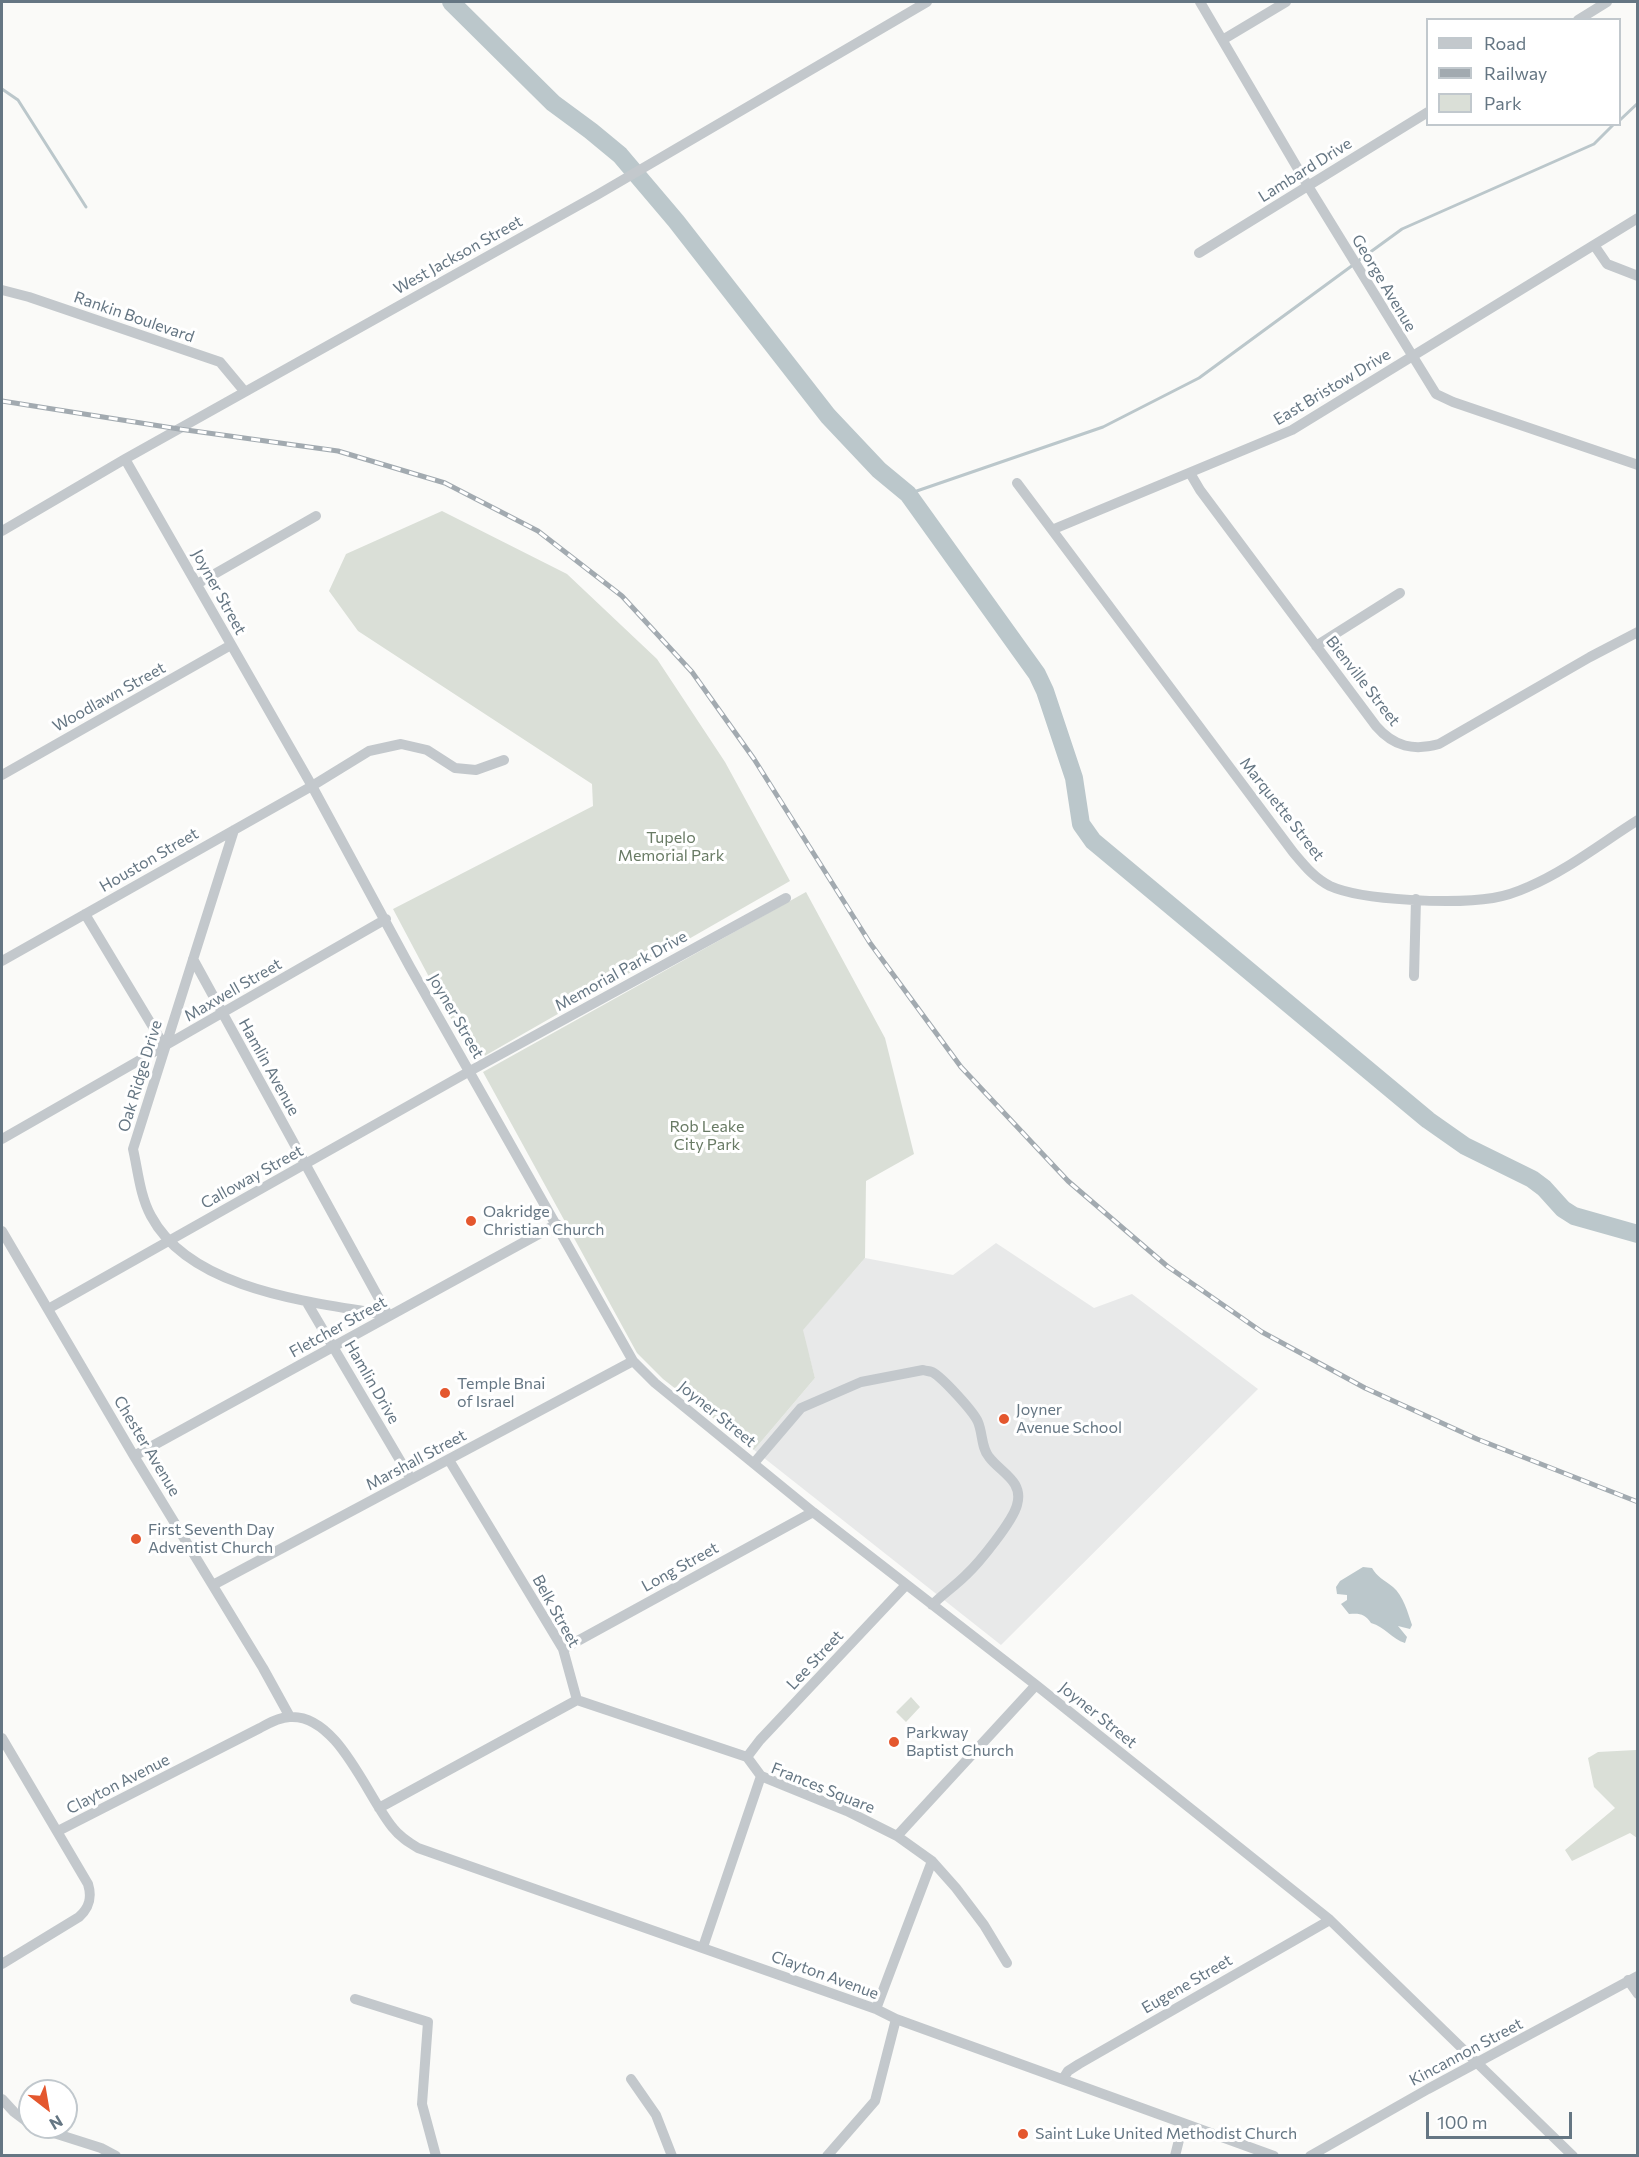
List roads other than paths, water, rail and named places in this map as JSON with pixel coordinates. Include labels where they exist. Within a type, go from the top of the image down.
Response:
[{"type":"street","name":"West Jackson Street","points":[[2,531],[125,459],[597,195],[927,2]]},
{"type":"street","name":"George Avenue","points":[[1200,2],[1224,39],[1308,186],[1433,391],[1439,396],[1638,465]]},
{"type":"street","points":[[1224,39],[1286,2]]},
{"type":"street","points":[[1581,18],[1607,2]]},
{"type":"street","name":"Lambard Drive","points":[[1199,253],[1426,113]]},
{"type":"street","name":"East Bristow Drive","points":[[1054,529],[1292,430],[1638,218]]},
{"type":"street","points":[[1594,245],[1610,266],[1638,276]]},
{"type":"street","name":"Rankin Boulevard","points":[[2,290],[29,297],[220,362],[245,392]]},
{"type":"street","name":"Joyner Street","points":[[125,459],[312,786],[410,967],[633,1361],[655,1383],[813,1512],[1036,1685],[1330,1920],[1574,2156]]},
{"type":"street","name":"Bienville Street","points":[[1190,472],[1200,489],[1384,735],[1400,745],[1419,748],[1450,739],[1590,657],[1638,632]]},
{"type":"street","name":"Marquette Street","points":[[1017,483],[1054,529],[1251,795],[1311,872],[1329,885],[1353,894],[1416,899],[1482,899],[1516,892],[1552,875],[1638,820]]},
{"type":"street","points":[[197,584],[316,516]]},
{"type":"street","points":[[1316,646],[1400,594]]},
{"type":"street","name":"Woodlawn Street","points":[[2,775],[231,645]]},
{"type":"street","name":"Houston Street","points":[[2,961],[312,786],[369,751],[401,744],[427,750],[455,768],[476,770],[504,760]]},
{"type":"street","name":"Oak Ridge Drive","points":[[234,830],[134,1149],[141,1186],[150,1215],[168,1241],[196,1263],[232,1281],[306,1300],[388,1315]]},
{"type":"street","name":"Memorial Park Drive","points":[[470,1071],[786,898]]},
{"type":"street","points":[[1414,976],[1416,899]]},
{"type":"street","points":[[86,914],[165,1047]]},
{"type":"street","name":"Maxwell Street","points":[[2,1139],[386,920]]},
{"type":"street","name":"Hamlin Avenue","points":[[193,959],[388,1315]]},
{"type":"street","name":"Calloway Street","points":[[48,1309],[470,1071]]},
{"type":"street","name":"Fletcher Street","points":[[134,1456],[557,1224]]},
{"type":"street","name":"Chester Avenue","points":[[2,1231],[290,1717]]},
{"type":"street","name":"Hamlin Drive","points":[[306,1300],[411,1479]]},
{"type":"street","name":"Marshall Street","points":[[213,1585],[633,1361]]},
{"type":"street","points":[[754,1463],[801,1408],[861,1382],[923,1370],[933,1372],[971,1409],[979,1423],[983,1447],[988,1457],[1014,1482],[1018,1491],[1017,1504],[1012,1516],[968,1574],[943,1593],[932,1605]]},
{"type":"street","name":"Belk Street","points":[[449,1460],[563,1649],[576,1700]]},
{"type":"street","name":"Long Street","points":[[563,1649],[813,1512]]},
{"type":"street","name":"Lee Street","points":[[747,1757],[760,1740],[906,1585]]},
{"type":"street","points":[[897,1836],[1036,1685]]},
{"type":"street","points":[[290,1717],[307,1720],[327,1731],[346,1755],[379,1808],[576,1700],[747,1757],[761,1776]]},
{"type":"street","name":"Clayton Avenue","points":[[2,1738],[58,1831],[260,1728],[290,1717]]},
{"type":"street","name":"Frances Square","points":[[703,1947],[761,1776],[847,1811],[897,1836],[932,1861],[984,1925],[1007,1963]]},
{"type":"street","name":"Clayton Avenue","points":[[379,1808],[400,1836],[424,1850],[876,2009],[896,2019],[1274,2156]]},
{"type":"street","points":[[2,1964],[79,1917],[88,1907],[91,1892],[88,1884],[58,1831]]},
{"type":"street","points":[[876,2009],[932,1861]]},
{"type":"street","name":"Eugene Street","points":[[1063,2079],[1079,2064],[1330,1920]]},
{"type":"street","points":[[1633,1978],[1638,1994]]},
{"type":"street","name":"Kincannon Street","points":[[1310,2156],[1633,1978]]},
{"type":"street","points":[[355,1999],[428,2022],[422,2104],[436,2156]]},
{"type":"street","points":[[827,2156],[875,2101],[896,2019]]},
{"type":"street","points":[[631,2079],[656,2115],[672,2156]]},
{"type":"street","points":[[2,2098],[18,2115]]},
{"type":"street","points":[[1175,2156],[1183,2124]]},
{"type":"street","points":[[72,2139],[116,2156]]},
{"type":"waterway","points":[[451,2],[553,103],[620,155],[676,221],[828,416],[879,470],[908,494],[1037,674],[1045,691],[1074,778],[1081,824],[1093,841],[1428,1120],[1465,1146],[1532,1179],[1544,1188],[1563,1209],[1574,1216],[1638,1234]]},
{"type":"waterway","points":[[2,89],[18,100],[86,207]]},
{"type":"waterway","points":[[1621,119],[1638,103]]},
{"type":"waterway","points":[[1358,261],[1402,229],[1594,144],[1612,126]]},
{"type":"waterway","points":[[908,494],[1103,427],[1199,378],[1353,265]]},
{"type":"railway","points":[[2,401],[338,451],[445,483],[538,531],[622,596],[692,672],[754,759],[870,943],[961,1067],[1068,1181],[1167,1266],[1262,1332],[1365,1388],[1477,1439],[1638,1502]]},
{"type":"place","name":"Oakridge Christian Church","points":[[471,1221]]},
{"type":"place","name":"Temple Bnai of Israel","points":[[445,1393]]},
{"type":"place","name":"Joyner Avenue School","points":[[1004,1419]]},
{"type":"place","name":"First Seventh Day Adventist Church","points":[[136,1539]]},
{"type":"place","name":"Parkway Baptist Church","points":[[894,1742]]},
{"type":"place","name":"Saint Luke United Methodist Church","points":[[1023,2134]]},
{"type":"park label","name":"Tupelo Memorial Park","points":[[671,847]]},
{"type":"park label","name":"Rob Leake City Park","points":[[707,1136]]}]
